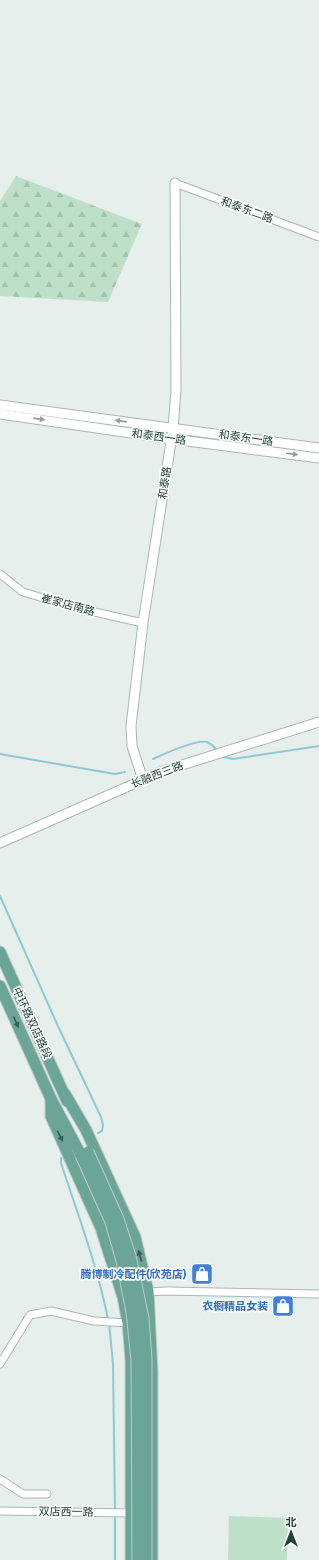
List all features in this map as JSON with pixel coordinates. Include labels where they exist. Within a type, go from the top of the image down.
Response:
[{"type":"main road","name":"中环路双店路段","points":[[0,952],[65,1094]]},
{"type":"main road","name":"中环路双店路段","points":[[0,986],[51,1099],[84,1154]]},
{"type":"main road","points":[[65,1094],[84,1154],[110,1222],[122,1261],[132,1312],[138,1360],[138,1560]]},
{"type":"main road","points":[[65,1094],[86,1130],[135,1237],[148,1291],[152,1370],[152,1560]]},
{"type":"main road","points":[[51,1099],[50,1116],[74,1165],[101,1228],[123,1297],[128,1323],[131,1360],[127,1513],[131,1560]]},
{"type":"main road","points":[[84,1154],[118,1219],[130,1256],[143,1318],[146,1359],[146,1560]]},
{"type":"street","name":"和泰东二路","points":[[175,183],[319,237]]},
{"type":"street","name":"和泰路","points":[[143,780],[132,746],[131,726],[143,623],[174,429],[176,390],[175,183]]},
{"type":"street","name":"和泰西一路","points":[[0,405],[174,429]]},
{"type":"street","name":"和泰西一路","points":[[0,414],[172,439],[319,458]]},
{"type":"street","name":"和泰东一路","points":[[174,429],[319,448]]},
{"type":"street","name":"崔家店南路","points":[[0,574],[23,592],[77,608],[143,623]]},
{"type":"street","name":"长融西三路","points":[[0,844],[163,771],[319,722]]},
{"type":"street","points":[[123,1297],[148,1291],[319,1294]]},
{"type":"street","points":[[0,1364],[30,1314],[51,1311],[94,1322],[128,1323]]},
{"type":"street","points":[[0,1479],[23,1494],[47,1494]]},
{"type":"street","name":"双店西一路","points":[[0,1511],[127,1513]]},
{"type":"green space","points":[[16,176],[142,224],[108,302],[0,296],[0,201]]},
{"type":"green space","points":[[229,1516],[288,1518],[287,1560],[228,1560]]},
{"type":"waterway","points":[[153,759],[180,748],[202,742],[207,742],[214,746],[217,750]]},
{"type":"waterway","points":[[224,757],[233,759],[319,746]]},
{"type":"waterway","points":[[0,754],[115,774],[125,772]]},
{"type":"waterway","points":[[0,896],[57,1024],[101,1117],[103,1125],[102,1131],[98,1133]]},
{"type":"waterway","points":[[61,1158],[61,1163],[93,1260],[108,1319]]},
{"type":"waterway","points":[[109,1323],[113,1364],[115,1511]]},
{"type":"waterway","points":[[115,1515],[115,1560]]},
{"type":"place","name":"腾博制冷配件(欣苑店)","points":[[202,1274]]},
{"type":"place","name":"衣橱精品女装","points":[[283,1306]]}]
